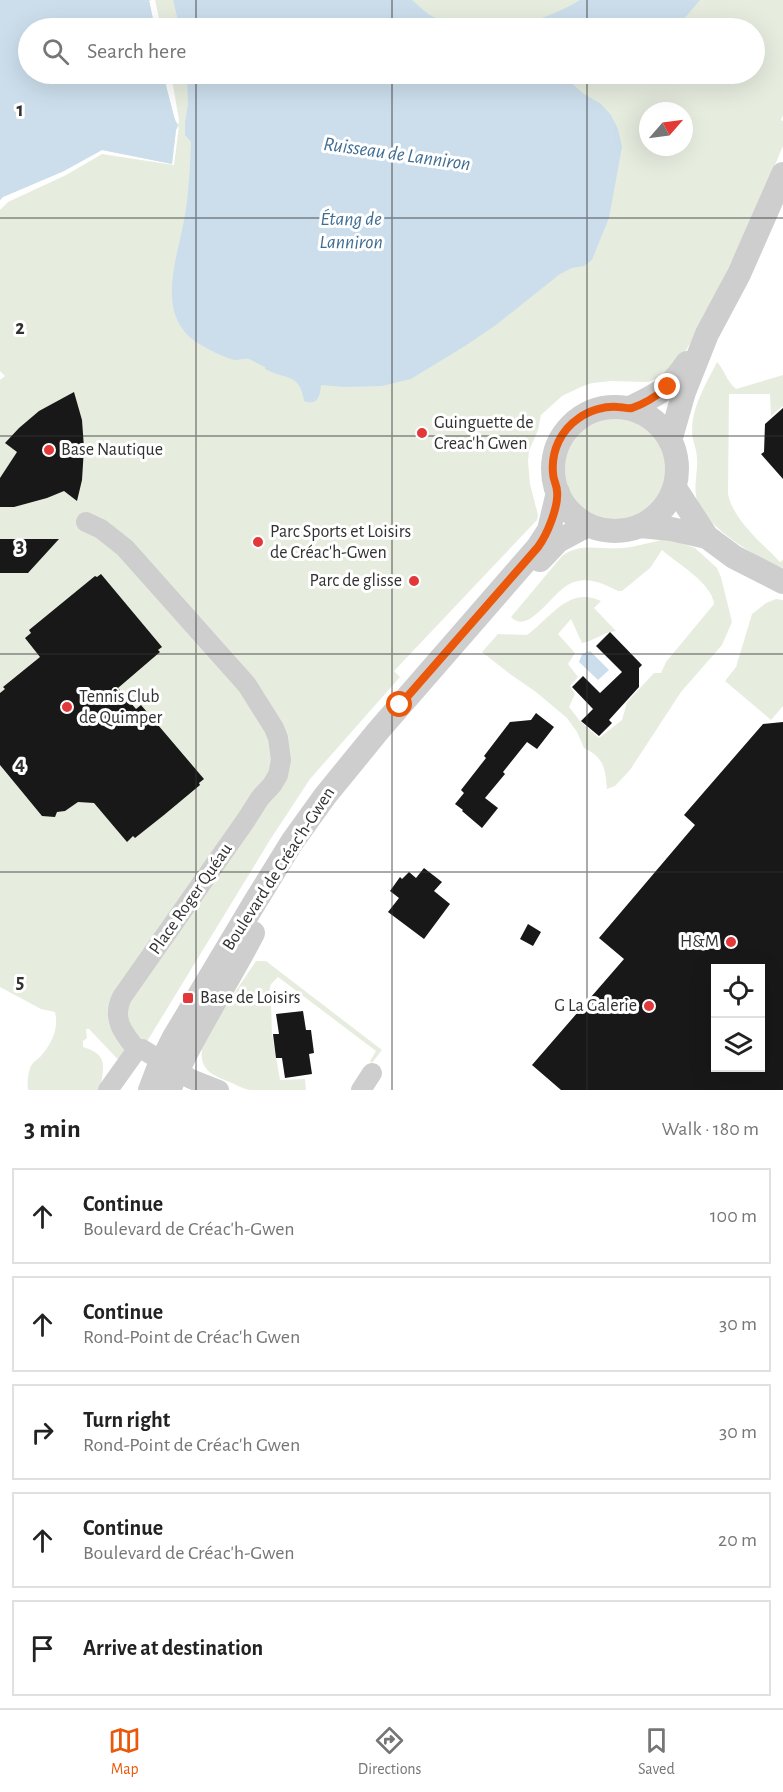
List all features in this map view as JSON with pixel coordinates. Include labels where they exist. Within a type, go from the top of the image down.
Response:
[{"type":"street","points":[[630,408],[659,394],[674,382],[707,334],[739,274],[783,174]]},
{"type":"street","points":[[670,441],[684,392],[707,334]]},
{"type":"street","points":[[640,526],[661,510],[675,488],[676,463],[670,441],[658,424],[630,408],[598,409],[580,417],[560,439],[554,457],[553,473],[558,492],[570,511],[588,525],[611,531],[640,526],[671,529],[707,537]]},
{"type":"street","points":[[675,488],[707,537],[734,557],[783,582]]},
{"type":"street","name":"Boulevard de Créac'h-Gwen","points":[[170,1073],[184,1019],[292,843],[344,772],[538,547],[549,530],[558,492]]},
{"type":"street","name":"Place Roger Quéau","points":[[86,522],[101,529],[125,548],[247,685],[270,718],[278,738],[281,760],[275,781],[260,798],[118,1004],[117,1016],[125,1034],[137,1050]]},
{"type":"street","name":"Boulevard de Créac'h-Gwen","points":[[150,1090],[170,1073],[204,1020],[238,963],[277,886],[332,804],[543,555],[562,538],[588,525]]},
{"type":"street","points":[[108,1090],[137,1050],[141,1049],[146,1050],[170,1073],[219,1090]]},
{"type":"street","points":[[361,1090],[372,1073]]},
{"type":"shaded area","name":"Parc Sports et Loisirs de Créac'h-Gwen","points":[[0,0],[152,0],[149,1],[153,18],[18,18],[18,84],[166,84],[178,125],[173,84],[765,84],[765,18],[159,18],[155,0],[783,0],[783,115],[781,120],[783,121],[783,146],[749,226],[697,332],[673,372],[648,382],[592,383],[562,396],[541,415],[528,461],[537,520],[394,671],[400,677],[310,779],[270,840],[129,1071],[89,1029],[86,1029],[87,1038],[83,1041],[83,1047],[97,1054],[103,1063],[100,1090],[28,1090],[29,1071],[51,1041],[56,1018],[55,1012],[41,1009],[0,987],[0,380],[5,376],[0,371],[0,210],[8,202],[66,175],[102,154],[174,165],[179,126],[176,130],[172,164],[102,150],[64,171],[0,200]]},
{"type":"shaded area","points":[[717,362],[736,389],[783,375],[783,406],[771,416],[770,394],[729,394],[728,494],[742,522],[780,562],[783,560],[783,568],[747,550],[721,531],[710,521],[697,500],[695,490],[697,459],[692,435],[694,413],[700,395]]},
{"type":"shaded area","points":[[615,416],[635,420],[652,431],[663,448],[667,468],[663,488],[652,505],[635,516],[615,520],[595,516],[578,505],[567,488],[563,468],[567,448],[578,431],[595,420]]},
{"type":"shaded area","points":[[672,540],[695,548],[717,568],[732,622],[722,645],[681,692],[630,770],[615,786],[607,789],[600,760],[584,748],[567,718],[482,652],[498,634],[527,635],[569,601],[589,597],[601,601],[594,608],[616,631],[582,643],[571,619],[558,634],[575,653],[568,664],[578,677],[570,686],[575,694],[569,707],[580,721],[599,738],[622,720],[627,702],[654,673],[661,673],[666,662],[714,604],[707,589],[693,574],[662,550],[650,568],[622,591],[591,581],[574,582],[558,592],[542,609],[526,621],[518,621],[511,617],[562,556],[569,552],[583,548],[628,547]]},
{"type":"shaded area","points":[[776,599],[783,600],[783,706],[771,720],[725,681],[736,667],[752,614],[766,603]]},
{"type":"shaded area","points":[[256,961],[266,961],[382,1050],[372,1063],[370,1061],[376,1051],[278,977],[271,984],[268,996],[271,999],[272,1034],[280,1080],[305,1079],[306,1090],[250,1090],[212,1074],[204,1066],[202,1060],[203,1044]]},
{"type":"water","points":[[0,0],[149,0],[153,18],[18,18],[18,84],[166,84],[178,125],[172,164],[102,150],[64,171],[0,200]]},
{"type":"water","points":[[173,0],[412,0],[436,18],[178,18]]},
{"type":"water","points":[[580,0],[700,0],[685,18],[542,18]]},
{"type":"water","name":"Étang de Lanniron","points":[[187,84],[572,84],[601,104],[611,115],[618,129],[622,147],[609,218],[592,260],[584,266],[572,268],[560,274],[496,325],[411,379],[382,386],[321,385],[319,396],[315,401],[304,401],[299,385],[295,381],[265,369],[249,359],[235,360],[201,345],[186,333],[177,319],[172,286],[189,178],[191,142],[185,135]]},
{"type":"water","points":[[590,651],[609,670],[598,680],[579,662],[582,654]]},
{"type":"building","name":"Base Nautique","points":[[74,392],[82,420],[84,448],[82,480],[77,501],[64,491],[14,507],[0,507],[0,478],[17,452],[5,443],[39,411]]},
{"type":"building","points":[[783,408],[783,479],[761,454],[764,452],[765,424]]},
{"type":"building","points":[[0,539],[59,539],[28,573],[0,573]]},
{"type":"building","name":"Tennis Club de Quimper","points":[[101,574],[162,647],[158,650],[160,652],[118,688],[136,709],[141,705],[204,779],[164,815],[127,842],[94,803],[78,802],[65,811],[57,812],[55,817],[42,816],[0,765],[0,693],[5,689],[3,687],[40,657],[25,638],[31,633],[29,630],[95,576]]},
{"type":"building","points":[[610,632],[642,665],[639,668],[639,687],[609,720],[612,723],[599,736],[581,721],[593,709],[572,687],[583,676],[600,693],[622,672],[596,646]]},
{"type":"building","points":[[536,713],[554,727],[537,749],[527,742],[503,772],[505,774],[485,798],[498,808],[482,828],[455,804],[464,793],[461,790],[510,722],[531,720]]},
{"type":"building","name":"G La Galerie","points":[[783,722],[783,1090],[561,1090],[532,1065],[624,959],[599,938],[695,825],[684,815],[763,724]]},
{"type":"building","points":[[424,868],[442,882],[434,891],[450,904],[424,939],[388,912],[399,898],[390,891],[400,877],[402,879],[409,872],[416,878]]},
{"type":"building","points":[[528,924],[541,932],[533,946],[520,939]]},
{"type":"building","points":[[303,1011],[306,1030],[311,1030],[314,1053],[309,1054],[312,1074],[285,1078],[282,1058],[276,1058],[273,1034],[279,1034],[276,1014]]},
{"type":"place","name":"Guinguette de Creac'h Gwen","points":[[422,433]]},
{"type":"place","name":"Base Nautique","points":[[49,450]]},
{"type":"place","name":"Parc Sports et Loisirs de Créac'h-Gwen","points":[[258,542]]},
{"type":"place","name":"Parc de glisse","points":[[414,581]]},
{"type":"place","name":"Tennis Club de Quimper","points":[[67,707]]},
{"type":"place","name":"H&M","points":[[731,942]]},
{"type":"place","name":"Base de Loisirs","points":[[188,998]]},
{"type":"place","name":"G La Galerie","points":[[649,1006]]},
{"type":"route","points":[[400,705],[546,535],[558,492],[553,473],[554,457],[560,439],[570,426],[580,417],[592,411],[604,408],[630,408],[668,387]]},
{"type":"water label","name":"Ruisseau de Lanniron","points":[[397,154]]}]
